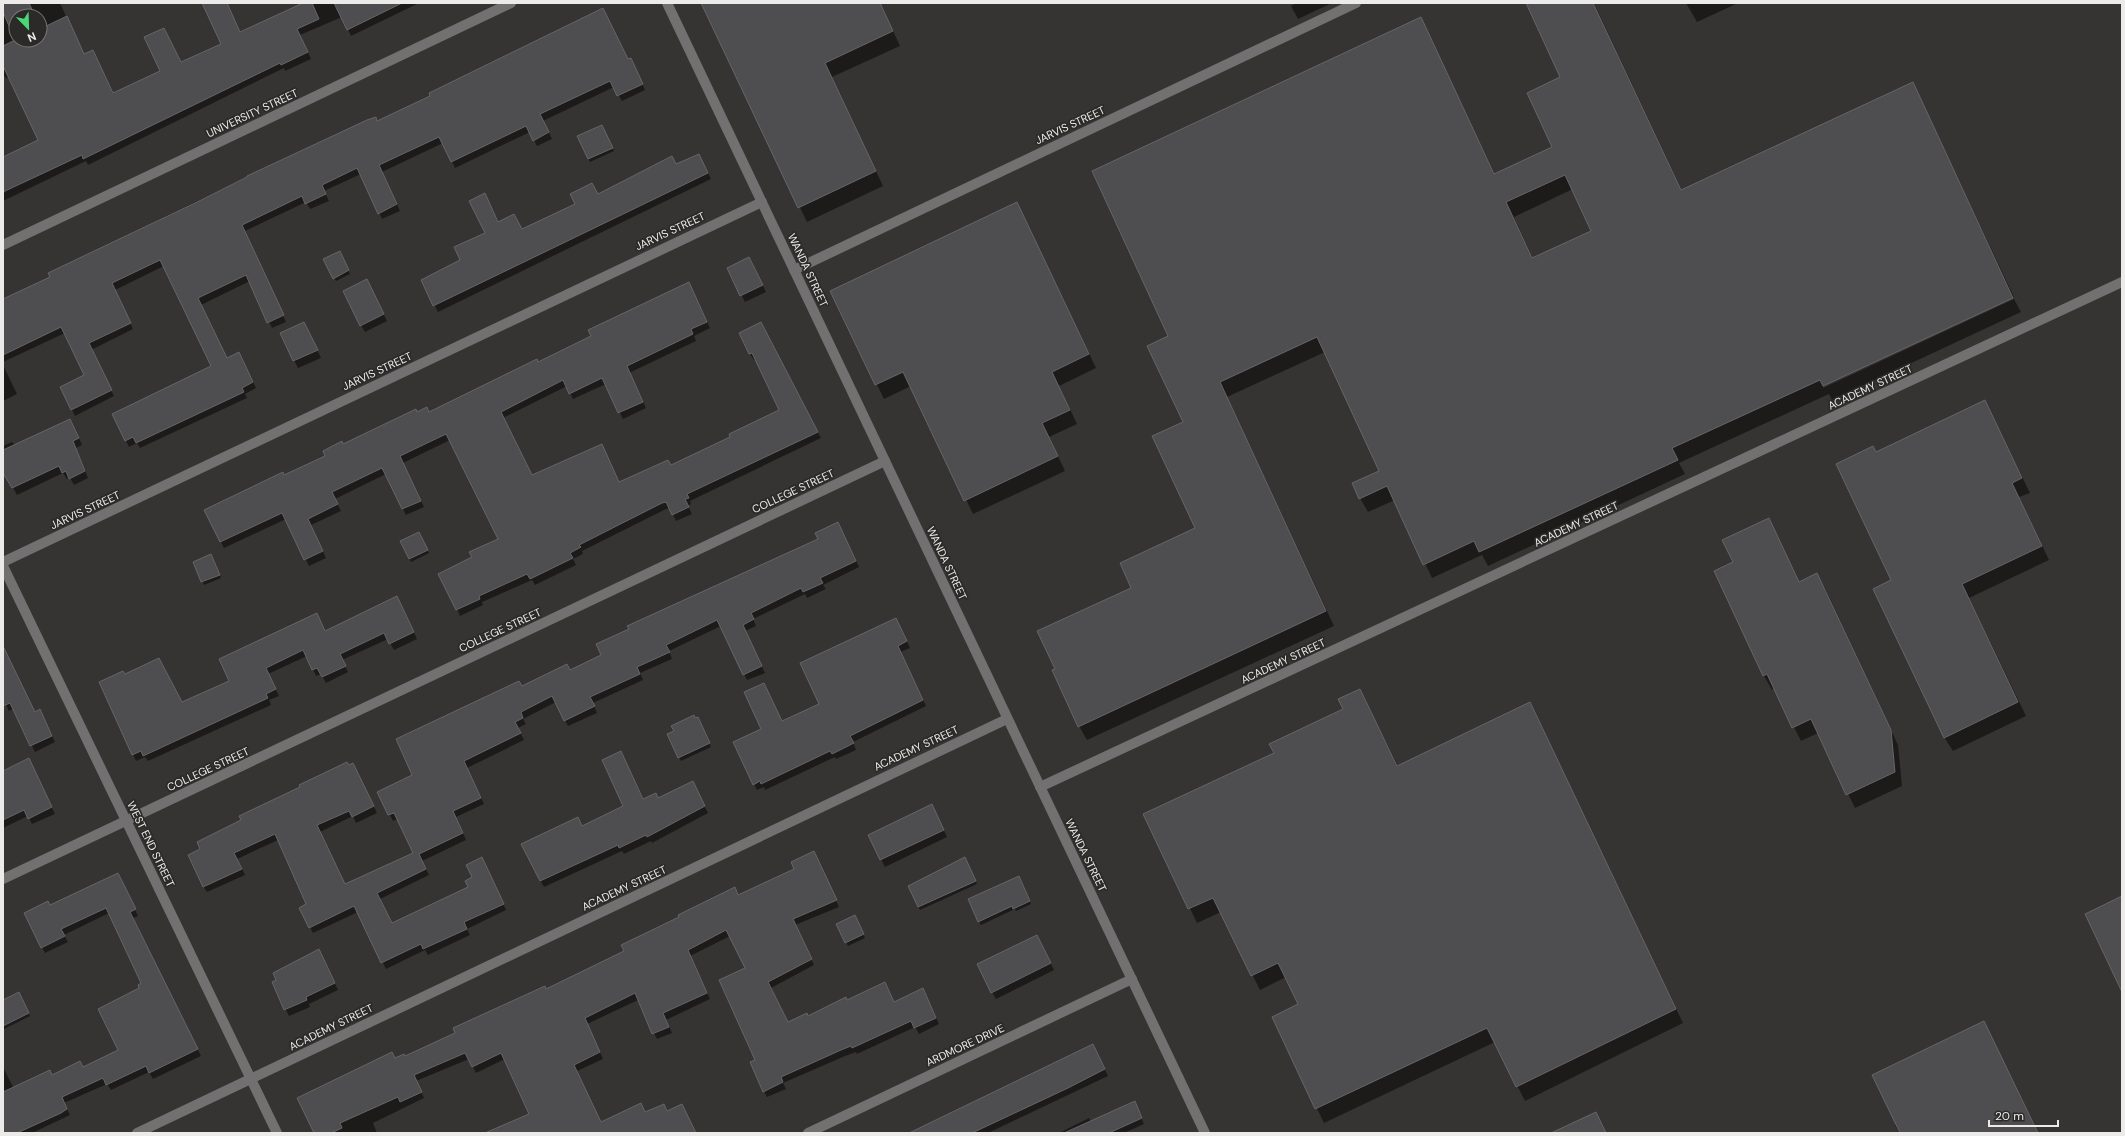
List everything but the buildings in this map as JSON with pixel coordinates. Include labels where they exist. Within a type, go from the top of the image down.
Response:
[{"type":"street","name":"UNIVERSITY STREET","points":[[3,245],[511,3]]},
{"type":"street","name":"WANDA STREET","points":[[667,3],[1205,1133]]},
{"type":"street","name":"JARVIS STREET","points":[[794,270],[1356,3]]},
{"type":"street","name":"JARVIS STREET","points":[[3,562],[762,202]]},
{"type":"street","name":"ACADEMY STREET","points":[[1040,787],[2122,282]]},
{"type":"street","name":"COLLEGE STREET","points":[[3,879],[885,461]]},
{"type":"street","name":"WEST END STREET","points":[[3,566],[277,1133]]},
{"type":"street","name":"ACADEMY STREET","points":[[137,1133],[1007,719]]},
{"type":"street","name":"ARDMORE DRIVE","points":[[808,1133],[1132,979]]}]
